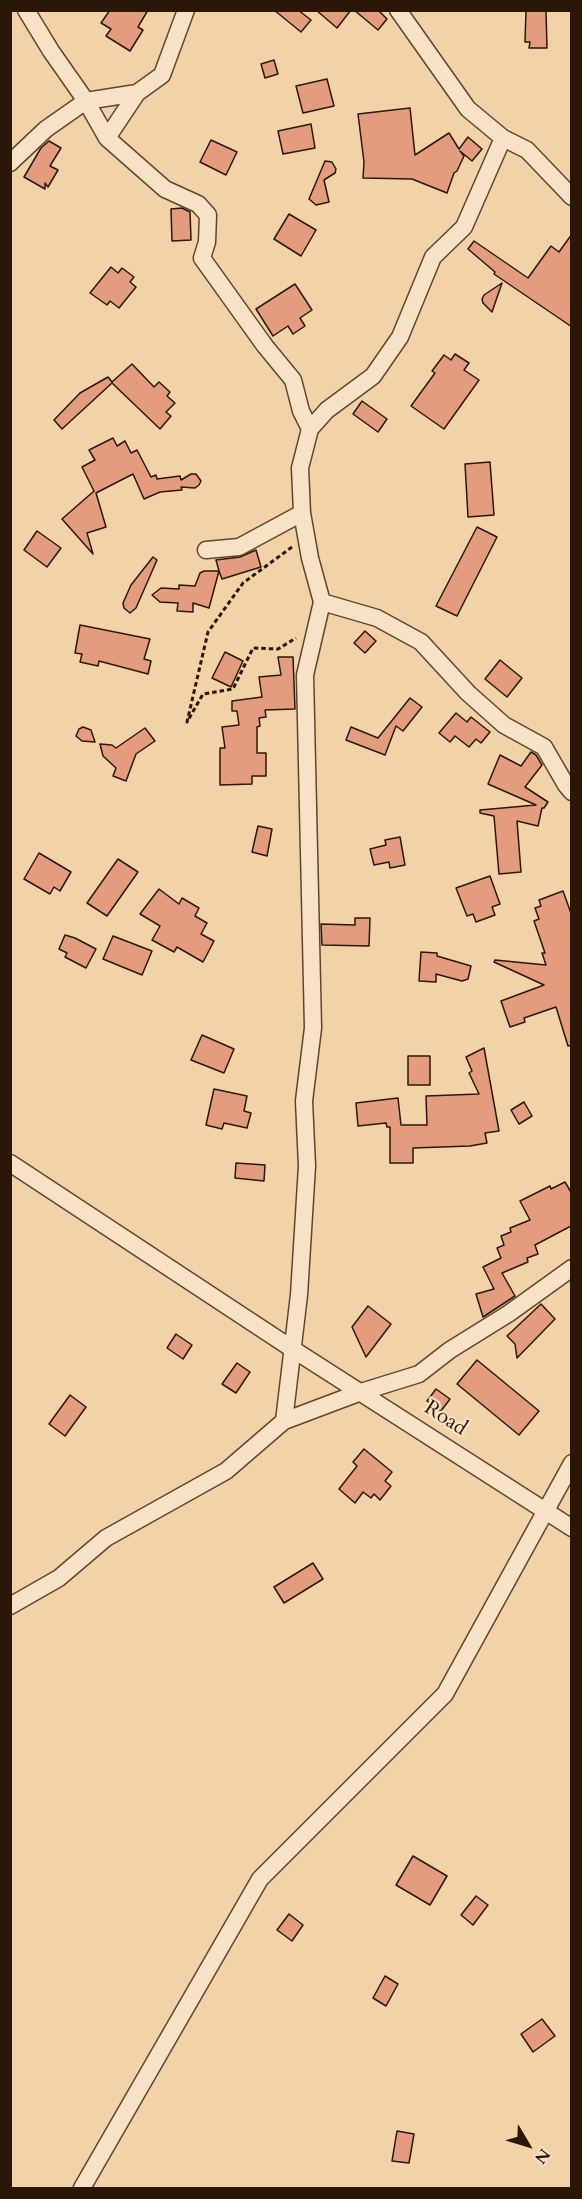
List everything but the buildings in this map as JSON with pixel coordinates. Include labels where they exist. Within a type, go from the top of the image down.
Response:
[{"type":"street","points":[[26,10],[86,101],[107,138],[165,189],[198,204],[208,215],[207,242],[201,258],[265,346],[293,380],[301,411],[310,429]]},
{"type":"street","points":[[107,138],[137,93],[162,75],[186,10]]},
{"type":"street","points":[[398,10],[468,109],[503,138],[527,150],[572,197]]},
{"type":"street","points":[[10,163],[46,129],[86,101],[137,93]]},
{"type":"street","points":[[284,1421],[294,1350],[307,1166],[304,1101],[313,1028],[305,675],[322,602],[302,513],[300,468],[310,429],[327,410],[373,376],[400,337],[433,257],[464,227],[503,138]]},
{"type":"street","points":[[206,550],[239,547],[302,513]]},
{"type":"street","points":[[322,602],[377,618],[421,642],[468,693],[504,725],[544,747],[572,792]]},
{"type":"street","name":"Road","points":[[10,1163],[294,1350],[572,1528]]},
{"type":"street","points":[[10,1606],[59,1578],[106,1538],[226,1471],[284,1421],[361,1392],[419,1374],[450,1350],[508,1314],[572,1268]]},
{"type":"street","points":[[82,2188],[260,1879],[445,1694],[572,1463]]},
{"type":"path","points":[[306,537],[243,583],[208,632],[187,722],[203,694],[233,689],[253,648],[278,650],[317,623]]}]
